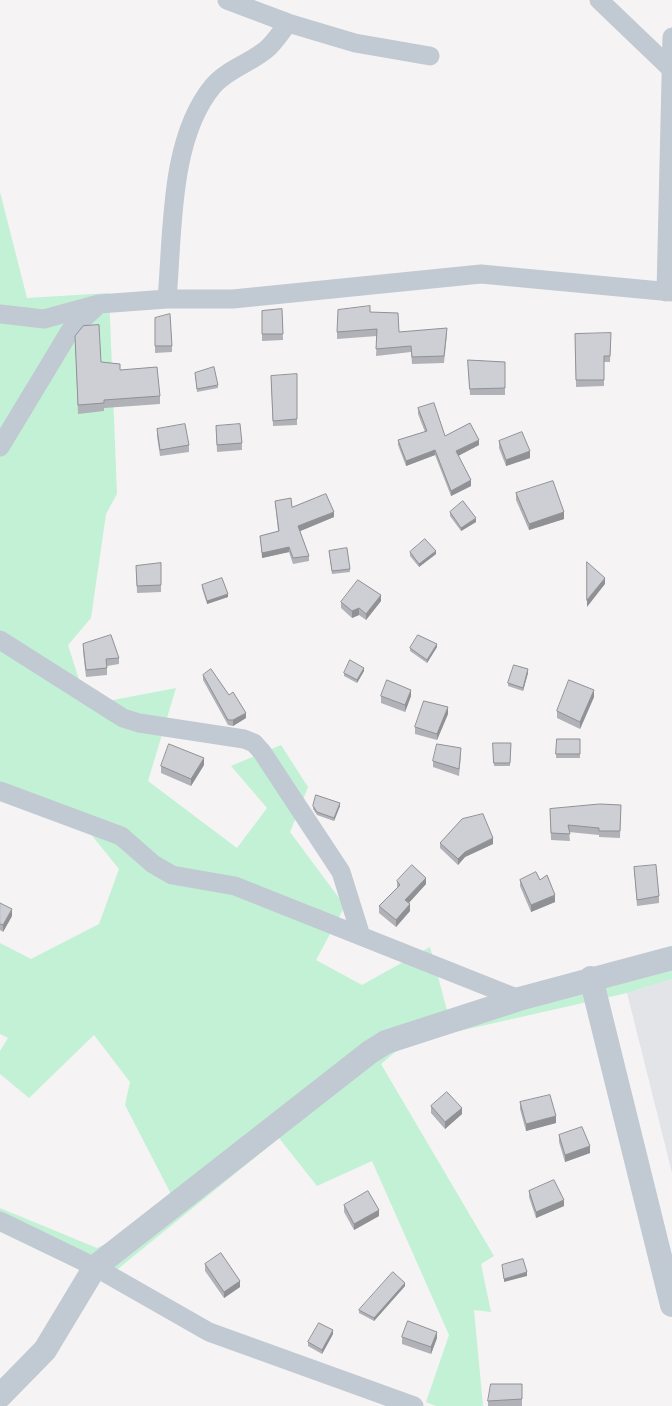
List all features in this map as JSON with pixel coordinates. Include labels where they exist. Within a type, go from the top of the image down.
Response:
[{"type":"street","points":[[226,0],[288,23],[355,44],[430,56]]},
{"type":"street","points":[[599,0],[671,69]]},
{"type":"street","points":[[167,299],[179,162],[196,110],[214,85],[239,65],[269,48],[288,23]]},
{"type":"street","points":[[0,314],[44,319],[99,304],[167,299],[239,298],[481,274],[669,292],[672,37]]},
{"type":"street","points":[[0,447],[70,331],[99,304]]},
{"type":"street","points":[[0,640],[123,718],[139,723],[244,739],[254,743],[262,752],[341,872],[361,936]]},
{"type":"street","points":[[0,791],[121,836],[153,864],[172,875],[235,886],[519,999]]},
{"type":"street","points":[[0,1396],[45,1350],[95,1266],[370,1052],[386,1042],[519,999],[591,978],[672,958]]},
{"type":"street","points":[[591,978],[672,1305]]},
{"type":"street","points":[[0,1221],[95,1266],[209,1332],[414,1406]]},
{"type":"shaded area","points":[[672,979],[672,1173],[627,993]]},
{"type":"green space","points":[[0,192],[27,298],[109,293],[117,494],[106,514],[91,618],[68,645],[87,705],[176,688],[148,781],[237,848],[267,808],[231,766],[281,745],[308,787],[290,832],[345,906],[316,960],[362,985],[430,947],[448,1014],[672,956],[672,979],[627,993],[406,1043],[381,1064],[494,1256],[481,1264],[491,1312],[474,1310],[483,1406],[436,1406],[426,1402],[449,1335],[372,1161],[317,1186],[279,1138],[103,1281],[0,1232],[0,1208],[97,1248],[141,1226],[172,1196],[125,1105],[130,1082],[94,1035],[29,1098],[0,1074],[0,1051],[8,1038],[0,1034],[0,943],[31,959],[99,924],[119,869],[69,807],[0,787]]},
{"type":"building","points":[[370,306],[370,312],[398,313],[399,332],[447,328],[444,356],[412,357],[411,346],[376,349],[377,329],[337,332],[338,310]]},
{"type":"building","points":[[282,309],[283,334],[262,334],[262,311]]},
{"type":"building","points":[[170,314],[172,346],[155,346],[155,318]]},
{"type":"building","points":[[99,325],[101,362],[120,364],[120,370],[157,367],[160,396],[104,400],[104,403],[78,405],[75,336],[83,326]]},
{"type":"building","points":[[611,333],[610,356],[604,356],[604,380],[576,380],[575,334]]},
{"type":"building","points":[[468,360],[505,362],[505,388],[470,389]]},
{"type":"building","points":[[214,367],[218,385],[197,389],[195,373]]},
{"type":"building","points":[[297,374],[297,419],[273,421],[271,376]]},
{"type":"building","points":[[434,403],[445,436],[470,423],[479,440],[456,451],[471,480],[451,491],[435,450],[406,461],[398,440],[427,431],[418,408]]},
{"type":"building","points":[[185,424],[189,445],[160,450],[157,429]]},
{"type":"building","points":[[240,424],[242,443],[217,445],[216,426]]},
{"type":"building","points":[[522,432],[530,451],[506,460],[499,441]]},
{"type":"building","points":[[553,481],[564,512],[529,524],[516,493]]},
{"type":"building","points":[[326,494],[334,512],[298,526],[309,556],[293,558],[289,547],[262,553],[260,536],[279,531],[275,501],[291,498],[292,507]]},
{"type":"building","points":[[463,501],[476,518],[461,528],[450,512]]},
{"type":"building","points":[[425,539],[436,551],[419,564],[410,552]]},
{"type":"building","points":[[347,548],[350,569],[332,571],[329,551]]},
{"type":"building","points":[[587,562],[605,578],[587,600]]},
{"type":"building","points":[[161,563],[161,585],[137,586],[136,566]]},
{"type":"building","points":[[222,578],[228,594],[207,601],[202,585]]},
{"type":"building","points":[[358,580],[381,595],[366,614],[359,608],[352,611],[341,602]]},
{"type":"building","points":[[111,635],[119,658],[106,659],[107,668],[86,670],[83,644]]},
{"type":"building","points":[[418,635],[437,644],[427,660],[410,648]]},
{"type":"building","points":[[350,660],[364,668],[357,680],[344,673]]},
{"type":"building","points":[[514,665],[528,669],[523,688],[508,683]]},
{"type":"building","points":[[211,669],[229,695],[233,692],[246,713],[233,720],[228,720],[203,675]]},
{"type":"building","points":[[387,680],[411,690],[405,705],[381,696]]},
{"type":"building","points":[[569,680],[594,690],[580,722],[557,711]]},
{"type":"building","points":[[424,701],[448,707],[437,734],[415,727]]},
{"type":"building","points":[[557,739],[580,739],[580,754],[556,754]]},
{"type":"building","points":[[493,743],[511,743],[510,763],[494,763]]},
{"type":"building","points":[[169,744],[204,758],[191,779],[161,766]]},
{"type":"building","points":[[437,744],[461,748],[459,769],[433,761]]},
{"type":"building","points":[[316,795],[340,803],[334,818],[317,812],[313,806]]},
{"type":"building","points":[[600,804],[621,805],[620,831],[599,831],[599,828],[568,825],[570,834],[551,833],[550,809]]},
{"type":"building","points":[[483,814],[493,838],[465,852],[458,859],[440,843],[462,819]]},
{"type":"building","points":[[412,865],[426,878],[405,900],[410,904],[396,920],[379,906],[400,885],[397,881]]},
{"type":"building","points":[[656,865],[659,896],[637,900],[634,867]]},
{"type":"building","points":[[536,872],[540,880],[547,875],[555,895],[531,905],[520,880]]},
{"type":"building","points":[[0,903],[12,909],[3,925],[0,924]]},
{"type":"building","points":[[447,1092],[462,1108],[445,1122],[431,1106]]},
{"type":"building","points":[[550,1095],[556,1116],[526,1124],[520,1102]]},
{"type":"building","points":[[582,1127],[590,1146],[565,1155],[559,1135]]},
{"type":"building","points":[[554,1180],[564,1200],[536,1212],[529,1191]]},
{"type":"building","points":[[368,1191],[379,1210],[354,1224],[344,1205]]},
{"type":"building","points":[[221,1253],[240,1281],[224,1292],[205,1264]]},
{"type":"building","points":[[523,1259],[527,1272],[504,1279],[502,1265]]},
{"type":"building","points":[[393,1272],[405,1283],[374,1318],[359,1310]]},
{"type":"building","points":[[408,1321],[437,1332],[431,1347],[402,1337]]},
{"type":"building","points":[[319,1323],[333,1330],[322,1350],[308,1342]]},
{"type":"building","points":[[491,1384],[522,1384],[522,1399],[488,1401]]}]
